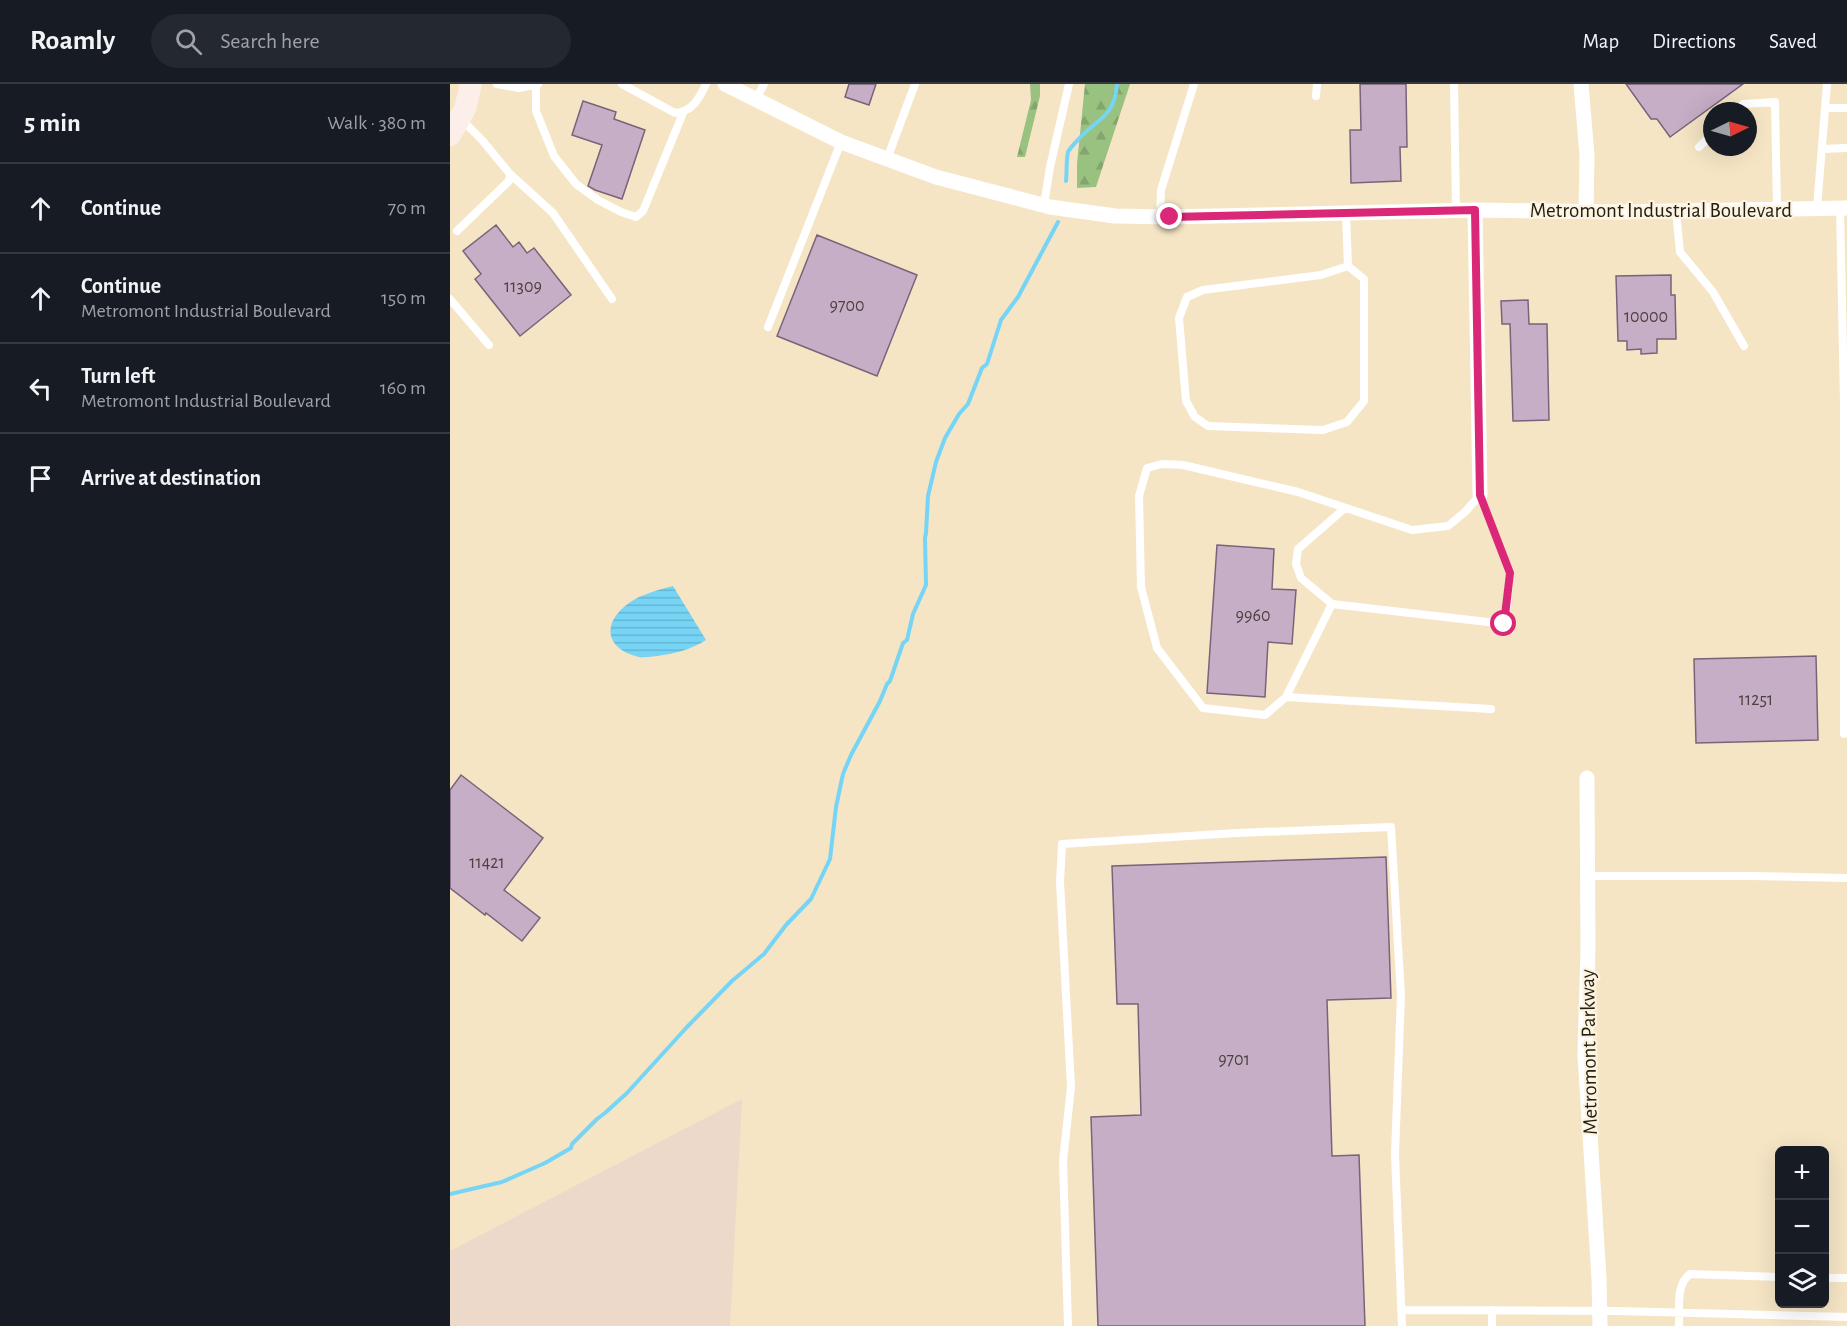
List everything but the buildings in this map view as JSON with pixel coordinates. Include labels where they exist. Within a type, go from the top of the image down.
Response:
[{"type":"main road","points":[[455,127],[465,109],[471,84]]},
{"type":"street","name":"Metromont Industrial Boulevard","points":[[725,84],[841,142],[936,177],[1044,205],[1115,216],[1475,210],[1676,211],[1844,208]]},
{"type":"street","points":[[1582,85],[1587,155],[1586,211]]},
{"type":"street","points":[[1475,210],[1480,495]]},
{"type":"street","name":"Metromont Parkway","points":[[1587,778],[1585,1055],[1600,1319]]},
{"type":"lane","points":[[497,84],[519,88],[537,85],[536,111],[554,156],[576,184],[598,200],[636,217],[643,211],[683,112]]},
{"type":"lane","points":[[622,84],[675,113],[683,112],[697,102],[706,84]]},
{"type":"lane","points":[[756,99],[764,84]]},
{"type":"lane","points":[[887,159],[915,84]]},
{"type":"lane","points":[[1044,205],[1050,167],[1069,84]]},
{"type":"lane","points":[[1160,217],[1161,190],[1194,84]]},
{"type":"lane","points":[[1317,84],[1317,96]]},
{"type":"lane","points":[[1454,84],[1456,211]]},
{"type":"lane","points":[[1817,208],[1827,84]]},
{"type":"lane","points":[[1757,103],[1775,102],[1777,209]]},
{"type":"lane","points":[[1825,108],[1847,108]]},
{"type":"lane","points":[[455,127],[482,140],[510,174],[553,213],[612,299]]},
{"type":"lane","points":[[768,327],[841,142]]},
{"type":"lane","points":[[1699,147],[1703,143]]},
{"type":"lane","points":[[1822,149],[1847,148]]},
{"type":"lane","points":[[457,231],[509,181],[510,174]]},
{"type":"lane","points":[[1844,208],[1844,734]]},
{"type":"lane","points":[[1676,211],[1680,252],[1713,292],[1744,346]]},
{"type":"lane","points":[[1346,213],[1348,266],[1364,279],[1364,401],[1347,422],[1323,429],[1208,426],[1195,417],[1186,401],[1179,318],[1187,297],[1203,290],[1321,275],[1348,266]]},
{"type":"lane","points":[[450,299],[489,345]]},
{"type":"lane","points":[[1332,604],[1286,697],[1265,716],[1203,708],[1157,648],[1141,587],[1139,496],[1147,468],[1162,464],[1183,465],[1298,492],[1412,530],[1448,526],[1465,513],[1480,495],[1510,573],[1504,624],[1332,604],[1301,578],[1296,564],[1298,549],[1345,508]]},
{"type":"lane","points":[[1286,697],[1491,709]]},
{"type":"lane","points":[[1068,1326],[1063,1161],[1071,1087],[1060,882],[1062,844],[1236,832],[1391,827],[1401,995],[1395,1154],[1402,1326]]},
{"type":"lane","points":[[1588,876],[1847,878]]},
{"type":"lane","points":[[1679,1326],[1681,1284],[1690,1274],[1775,1276]]},
{"type":"lane","points":[[1829,1278],[1847,1278]]},
{"type":"lane","points":[[1401,1310],[1492,1310],[1600,1319],[1680,1312],[1847,1317]]},
{"type":"lane","points":[[1492,1310],[1492,1326]]},
{"type":"shaded area","points":[[742,1099],[730,1326],[450,1326],[450,1251]]},
{"type":"green space","points":[[1030,84],[1040,84],[1040,96],[1025,157],[1017,157],[1031,100]]},
{"type":"green space","points":[[1085,84],[1130,84],[1096,187],[1077,188],[1077,164]]},
{"type":"water","points":[[673,586],[706,640],[683,651],[646,657],[639,657],[619,648],[614,642],[611,627],[620,611],[639,597]]},
{"type":"waterway","points":[[1066,181],[1068,152],[1084,133],[1108,112],[1117,84]]},
{"type":"waterway","points":[[450,1194],[502,1182],[545,1163],[571,1148],[572,1144],[597,1119],[627,1093],[732,981],[764,954],[786,925],[811,899],[830,859],[836,807],[843,774],[890,681],[903,643],[907,640],[913,614],[926,585],[925,538],[928,496],[936,462],[945,438],[959,414],[968,404],[982,368],[987,364],[1001,320],[1018,297],[1058,222]]},
{"type":"route","points":[[1170,217],[1475,210],[1480,495],[1510,573],[1504,624]]}]
